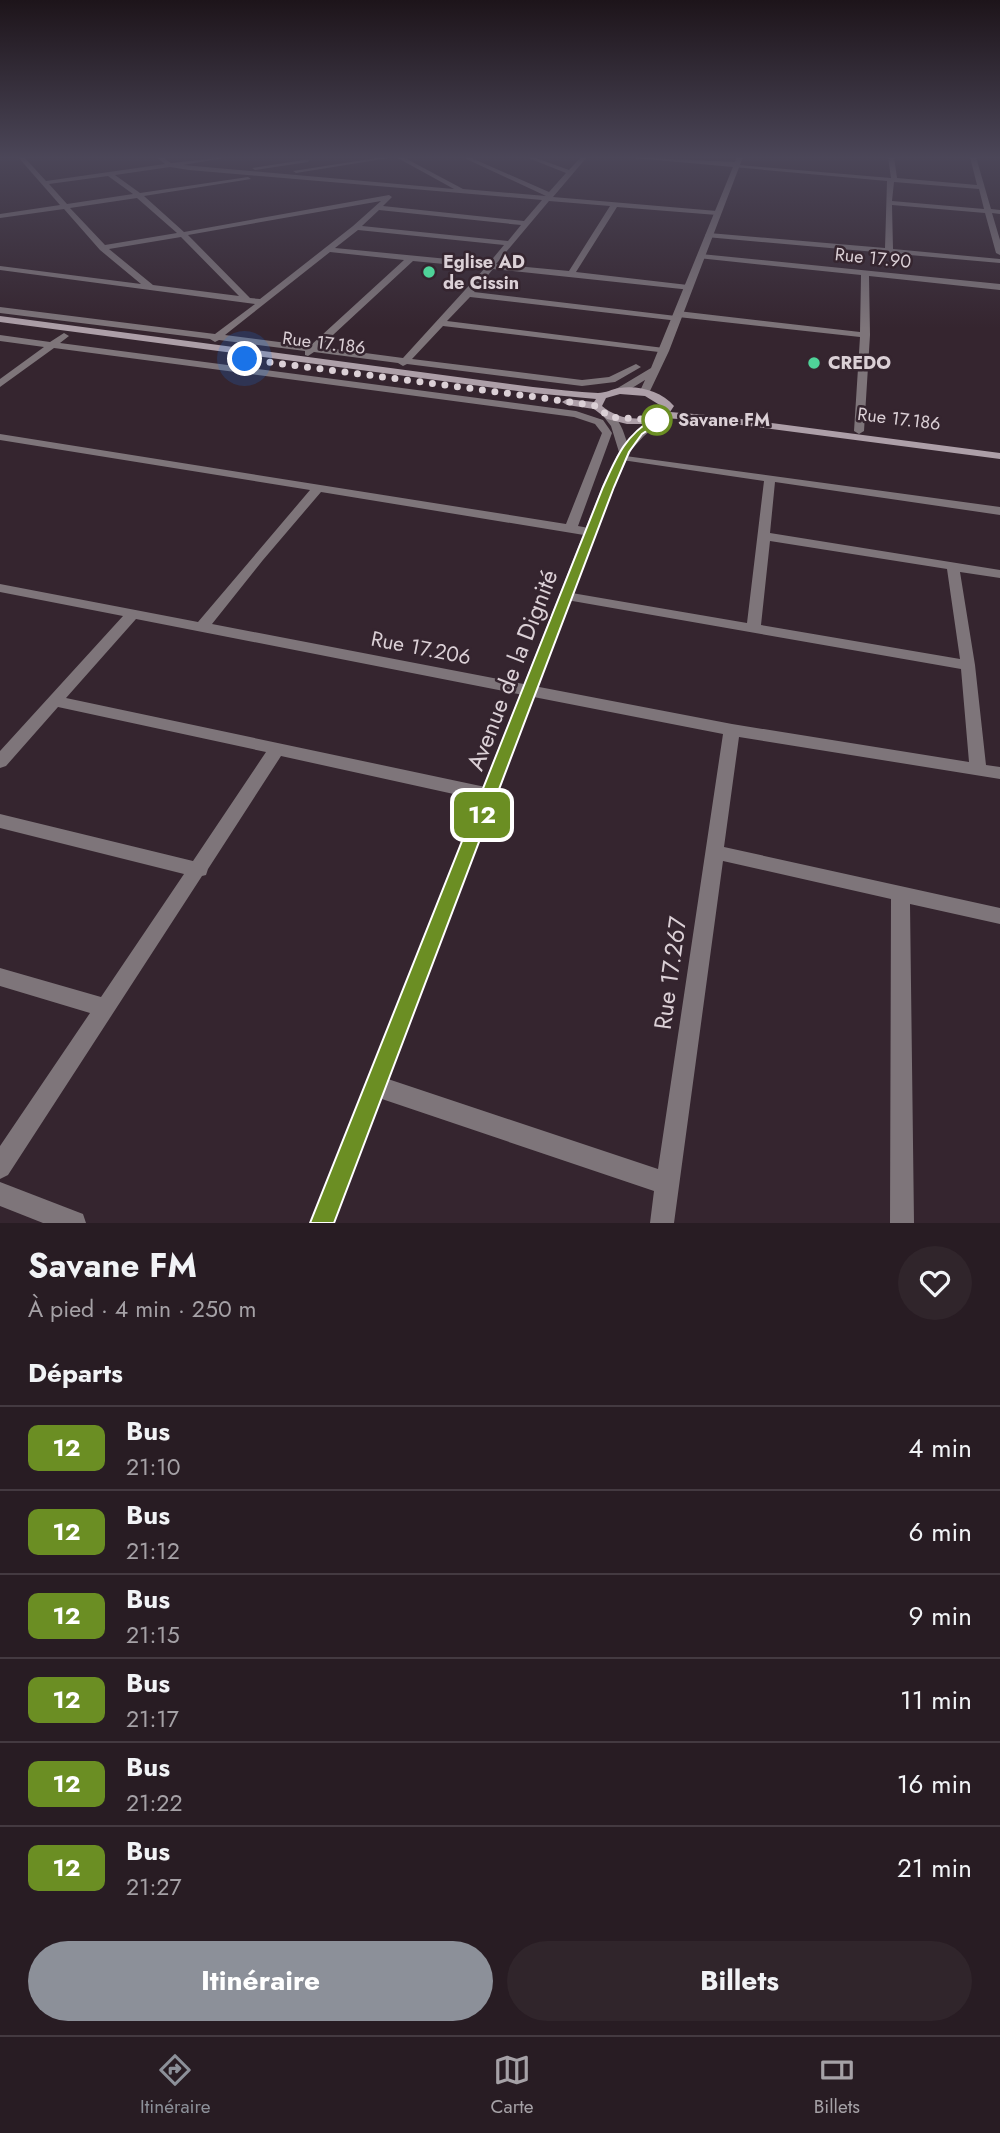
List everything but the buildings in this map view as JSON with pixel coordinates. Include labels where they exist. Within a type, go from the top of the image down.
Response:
[{"type":"main road","name":"Rue 17.186","points":[[0,319],[397,370],[599,401]]},
{"type":"main road","points":[[0,328],[599,401],[620,391],[645,391],[659,396],[664,414]]},
{"type":"main road","points":[[599,401],[609,417],[664,414],[718,419],[1000,456]]},
{"type":"main road","name":"Rue 17.186","points":[[664,414],[859,431],[1000,450]]},
{"type":"street","points":[[75,214],[103,248],[152,289]]},
{"type":"street","points":[[159,214],[247,300]]},
{"type":"street","points":[[103,248],[295,214]]},
{"type":"street","points":[[206,346],[372,214]]},
{"type":"street","points":[[439,214],[526,223]]},
{"type":"street","points":[[397,370],[468,294],[534,214]]},
{"type":"street","points":[[571,274],[609,214]]},
{"type":"street","points":[[645,391],[664,351],[717,214]]},
{"type":"street","points":[[889,214],[889,251]]},
{"type":"street","points":[[989,214],[1000,253]]},
{"type":"street","points":[[356,228],[509,243]]},
{"type":"street","points":[[709,235],[1000,261]]},
{"type":"street","points":[[328,250],[688,288]]},
{"type":"street","name":"Rue 17.90","points":[[701,256],[1000,287]]},
{"type":"street","points":[[302,359],[411,258]]},
{"type":"street","points":[[0,268],[262,302]]},
{"type":"street","points":[[859,431],[865,335],[865,274]]},
{"type":"street","points":[[468,294],[865,335]]},
{"type":"street","points":[[0,310],[582,383],[611,380],[636,367]]},
{"type":"street","points":[[441,323],[664,351]]},
{"type":"street","points":[[0,384],[64,336]]},
{"type":"street","points":[[0,338],[576,414],[599,422],[607,433],[570,529]]},
{"type":"street","points":[[620,391],[656,369]]},
{"type":"street","name":"Avenue de la Dignité","points":[[322,1223],[590,532],[623,454],[639,432],[664,414]]},
{"type":"street","points":[[609,417],[616,426],[623,454],[1000,511]]},
{"type":"street","points":[[0,437],[590,532]]},
{"type":"street","points":[[754,627],[770,478]]},
{"type":"street","points":[[202,627],[318,488]]},
{"type":"street","points":[[764,536],[1000,574]]},
{"type":"street","points":[[953,566],[968,664],[978,768]]},
{"type":"street","name":"Rue 17.206","points":[[0,588],[732,730],[1000,773]]},
{"type":"street","points":[[566,596],[968,664]]},
{"type":"street","points":[[0,762],[132,615]]},
{"type":"street","points":[[57,701],[490,795]]},
{"type":"street","name":"Rue 17.267","points":[[662,1223],[732,730]]},
{"type":"street","points":[[0,1167],[276,750]]},
{"type":"street","points":[[0,821],[199,870]]},
{"type":"street","points":[[714,852],[1000,916]]},
{"type":"street","points":[[900,894],[902,1223]]},
{"type":"street","points":[[0,977],[105,1007]]},
{"type":"street","points":[[376,1086],[668,1184]]},
{"type":"street","points":[[0,1194],[74,1223]]},
{"type":"bus line","name":"12","points":[[322,1223],[608,487],[624,451],[639,432],[657,420]]},
{"type":"place","name":"Eglise AD de Cissin","points":[[429,272]]},
{"type":"place","name":"CREDO","points":[[814,363]]},
{"type":"place","name":"Savane FM","points":[[657,420]]},
{"type":"route","points":[[245,359],[597,406],[609,417],[657,420]]}]
